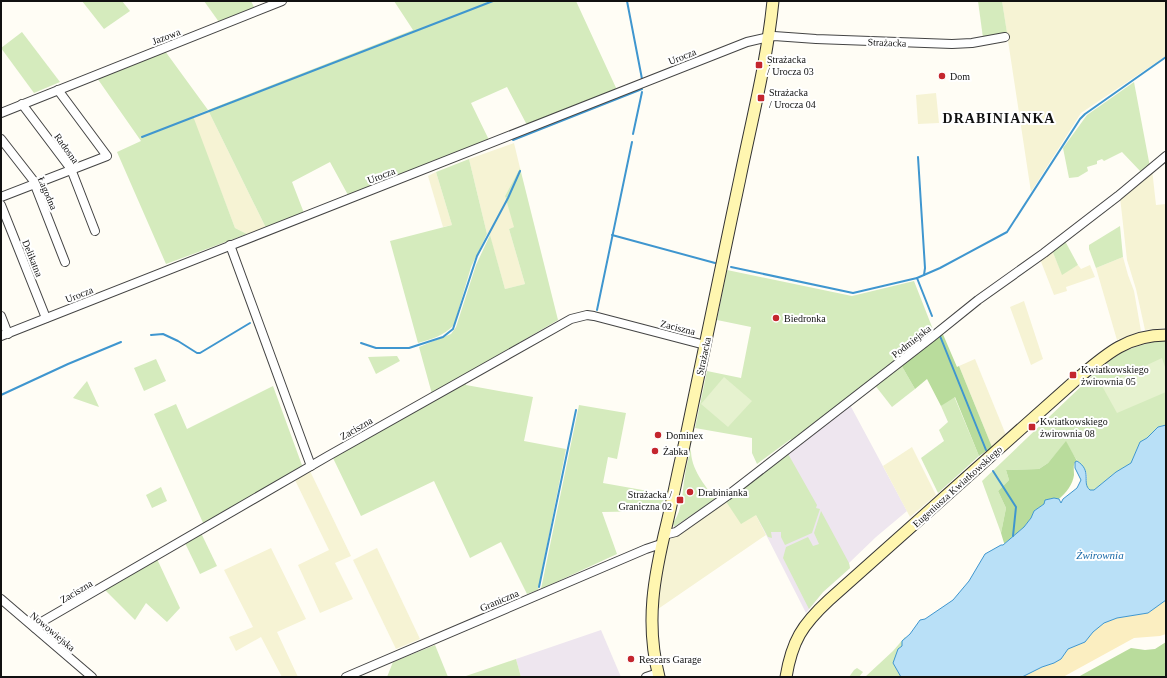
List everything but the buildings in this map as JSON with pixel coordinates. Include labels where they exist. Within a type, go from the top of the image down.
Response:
[{"type":"street","name":"Jazowa","points":[[1,113],[282,1]]},
{"type":"street","name":"Strażacka","points":[[658,675],[653,640],[652,609],[656,572],[769,36],[773,1]]},
{"type":"street","name":"Strażacka","points":[[769,36],[931,44],[972,43],[1005,37]]},
{"type":"street","name":"Urocza","points":[[4,335],[740,44],[769,36]]},
{"type":"street","points":[[1,197],[107,156],[58,90]]},
{"type":"street","name":"Radosna","points":[[22,104],[71,170],[96,231]]},
{"type":"street","name":"Łagodna","points":[[1,139],[33,180],[65,262]]},
{"type":"street","name":"Podmiejska","points":[[663,539],[676,532],[727,496],[978,300],[1044,254],[1166,156]]},
{"type":"street","name":"Delikatna","points":[[1,205],[46,318]]},
{"type":"street","points":[[230,245],[312,466]]},
{"type":"street","name":"Zaciszna","points":[[34,628],[38,624],[98,589],[471,374],[571,319],[587,315],[594,316],[705,345]]},
{"type":"street","points":[[1,316],[4,335]]},
{"type":"street","name":"Eugeniusza Kwiatkowskiego","points":[[786,677],[792,650],[800,632],[828,600],[1077,379],[1110,352],[1130,341],[1145,337],[1166,335]]},
{"type":"street","name":"Graniczna","points":[[348,677],[632,555],[663,539]]},
{"type":"street","name":"Nowowiejska","points":[[1,599],[92,677]]},
{"type":"street","points":[[646,677],[658,675]]},
{"type":"shaded area","points":[[1002,1],[1166,1],[1166,56],[1081,113],[1031,192]]},
{"type":"shaded area","points":[[936,93],[939,123],[918,124],[916,95]]},
{"type":"shaded area","points":[[208,110],[266,228],[247,234],[235,228],[192,116]]},
{"type":"shaded area","points":[[514,143],[520,168],[505,196],[515,227],[509,229],[525,284],[505,289],[489,233],[487,234],[469,159]]},
{"type":"shaded area","points":[[1152,169],[1156,205],[1166,204],[1166,328],[1145,330],[1136,289],[1127,260],[1120,197]]},
{"type":"shaded area","points":[[436,172],[452,225],[443,227],[428,176]]},
{"type":"shaded area","points":[[1052,250],[1062,274],[1078,265],[1081,269],[1090,265],[1095,277],[1066,287],[1067,291],[1054,295],[1040,259]]},
{"type":"shaded area","points":[[1123,257],[1134,291],[1141,331],[1117,340],[1096,268]]},
{"type":"shaded area","points":[[1024,301],[1043,359],[1031,365],[1010,307]]},
{"type":"shaded area","points":[[975,359],[1006,435],[992,447],[959,366]]},
{"type":"shaded area","points":[[849,403],[907,511],[876,537],[849,563],[850,568],[823,592],[806,613],[756,515],[725,500]]},
{"type":"shaded area","points":[[912,447],[936,495],[910,517],[883,466]]},
{"type":"shaded area","points":[[310,471],[351,556],[335,563],[353,599],[320,613],[298,565],[329,550],[295,480]]},
{"type":"shaded area","points":[[725,500],[756,515],[766,535],[658,609],[658,582],[666,542]]},
{"type":"shaded area","points":[[271,548],[306,619],[277,632],[298,677],[282,677],[261,637],[236,651],[229,637],[253,627],[224,570]]},
{"type":"shaded area","points":[[377,548],[420,639],[396,649],[353,560]]},
{"type":"shaded area","points":[[601,630],[621,677],[521,677],[516,659]]},
{"type":"green space","points":[[82,1],[122,1],[130,11],[104,29]]},
{"type":"green space","points":[[204,1],[251,1],[255,9],[219,22]]},
{"type":"green space","points":[[394,1],[576,1],[617,90],[527,125],[507,87],[471,103],[489,140],[348,195],[330,162],[292,182],[304,213],[266,228],[208,110],[413,30]]},
{"type":"green space","points":[[978,1],[1002,1],[1007,33],[983,38]]},
{"type":"green space","points":[[22,32],[60,82],[34,93],[1,48]]},
{"type":"green space","points":[[165,51],[208,110],[193,116],[235,228],[247,234],[166,264],[117,152],[141,141],[97,78]]},
{"type":"green space","points":[[1134,82],[1150,167],[1142,173],[1122,152],[1104,161],[1102,159],[1097,161],[1097,164],[1087,167],[1088,171],[1078,177],[1069,178],[1063,148],[1087,115]]},
{"type":"green space","points":[[469,159],[487,234],[471,267],[454,325],[450,329],[433,338],[418,343],[390,241],[452,225],[436,172]]},
{"type":"green space","points":[[520,168],[558,320],[432,394],[419,347],[451,334],[456,327],[476,265],[490,235],[505,289],[525,284],[509,229],[514,227],[505,196]]},
{"type":"green space","points":[[1120,226],[1123,257],[1096,268],[1089,245]]},
{"type":"green space","points":[[1065,241],[1078,265],[1062,275],[1052,250]]},
{"type":"green space","points":[[727,270],[852,296],[914,281],[934,332],[790,444],[791,439],[757,464],[752,453],[752,438],[695,428],[707,371],[741,378],[751,327],[717,320]]},
{"type":"green space","points":[[942,332],[957,367],[959,366],[992,447],[979,456],[955,397],[941,406],[927,379],[915,389],[900,363]]},
{"type":"green space","points":[[1157,341],[1166,341],[1166,425],[1158,427],[1147,438],[1140,442],[1131,463],[1116,472],[1094,490],[1090,490],[1087,487],[1087,475],[1085,470],[1076,459],[1066,442],[1048,463],[1039,469],[1006,470],[1009,480],[998,491],[1006,508],[1001,533],[982,481],[1092,376],[1111,360],[1127,350]]},
{"type":"green space","points":[[397,356],[400,361],[376,374],[368,357]]},
{"type":"green space","points":[[1162,358],[1166,370],[1166,392],[1117,413],[1102,386]]},
{"type":"green space","points":[[156,359],[166,381],[144,391],[134,368]]},
{"type":"green space","points":[[900,363],[915,389],[892,407],[874,384]]},
{"type":"green space","points":[[724,377],[752,401],[728,427],[701,404]]},
{"type":"green space","points":[[87,381],[99,407],[73,398]]},
{"type":"green space","points":[[465,381],[466,385],[533,397],[524,441],[566,449],[538,590],[527,594],[501,542],[470,558],[434,481],[361,516],[333,458]]},
{"type":"green space","points":[[273,386],[303,468],[204,525],[154,414],[176,404],[187,429]]},
{"type":"green space","points":[[954,396],[979,456],[938,493],[921,458],[944,441],[939,430],[948,422],[941,406]]},
{"type":"green space","points":[[579,405],[626,413],[617,459],[608,457],[603,483],[665,494],[661,511],[602,512],[617,554],[541,589]]},
{"type":"green space","points":[[1066,441],[1077,461],[1074,464],[1074,475],[1069,488],[1059,499],[1054,498],[1045,500],[1044,504],[1034,511],[1024,527],[1004,543],[1001,533],[1006,508],[998,491],[1009,480],[1006,470],[1039,469],[1048,463]]},
{"type":"green space","points":[[691,448],[691,455],[695,469],[702,482],[715,499],[674,527],[673,523],[679,512],[682,500],[686,468]]},
{"type":"green space","points":[[787,452],[817,505],[816,508],[820,509],[812,533],[785,545],[781,537],[781,532],[771,532],[772,538],[768,537],[756,515],[741,524],[725,500]]},
{"type":"green space","points":[[161,487],[167,501],[152,508],[146,495]]},
{"type":"green space","points":[[821,511],[849,563],[850,568],[823,592],[809,609],[783,558],[786,547],[808,537],[813,546],[819,544],[814,533]]},
{"type":"green space","points":[[201,533],[217,566],[200,574],[185,543]]},
{"type":"green space","points":[[157,559],[180,608],[167,622],[146,603],[135,620],[105,589]]},
{"type":"green space","points":[[905,637],[906,638],[902,641],[902,646],[893,663],[901,677],[865,677],[893,651]]},
{"type":"green space","points":[[1166,642],[1166,677],[1078,677],[1131,648],[1145,650],[1155,649]]},
{"type":"green space","points":[[435,645],[448,677],[387,677],[393,662]]},
{"type":"green space","points":[[516,659],[521,677],[463,677]]},
{"type":"green space","points":[[857,668],[863,672],[859,677],[849,677],[854,670]]},
{"type":"sand","points":[[1166,600],[1166,634],[1160,636],[1134,638],[1063,677],[1022,677],[1061,659],[1068,649],[1085,642],[1093,632],[1104,623],[1117,618],[1148,613]]},
{"type":"water","name":"Żwirownia","points":[[1166,425],[1166,600],[1148,613],[1117,618],[1104,623],[1093,632],[1085,642],[1068,649],[1061,659],[1022,677],[901,677],[893,663],[898,649],[902,646],[902,641],[910,634],[920,620],[925,619],[953,600],[969,581],[985,554],[1003,545],[1024,527],[1034,511],[1044,504],[1045,500],[1054,498],[1059,499],[1061,503],[1063,499],[1077,488],[1081,480],[1075,468],[1075,462],[1077,461],[1085,469],[1086,484],[1090,490],[1094,490],[1116,472],[1131,463],[1140,442],[1147,438],[1158,427]]},
{"type":"waterway","points":[[142,137],[493,1]]},
{"type":"waterway","points":[[627,1],[642,79]]},
{"type":"waterway","points":[[932,316],[917,278],[940,268],[1007,232],[1080,119],[1166,57]]},
{"type":"waterway","points":[[513,140],[642,89]]},
{"type":"waterway","points":[[633,134],[642,92]]},
{"type":"waterway","points":[[597,310],[632,142]]},
{"type":"waterway","points":[[918,157],[925,268],[924,275]]},
{"type":"waterway","points":[[361,343],[376,348],[409,348],[443,337],[453,329],[477,256],[508,198],[520,171]]},
{"type":"waterway","points":[[612,235],[715,263]]},
{"type":"waterway","points":[[731,267],[853,293],[917,278]]},
{"type":"waterway","points":[[151,335],[163,334],[178,341],[197,353],[200,353],[250,323]]},
{"type":"waterway","points":[[940,336],[986,450]]},
{"type":"waterway","points":[[1,395],[68,364],[121,342]]},
{"type":"waterway","points":[[539,587],[576,410]]},
{"type":"waterway","points":[[993,471],[1016,507],[1013,536]]},
{"type":"place","name":"Strażacka / Urocza 03","points":[[759,65]]},
{"type":"place","name":"Dom","points":[[942,76]]},
{"type":"place","name":"Strażacka / Urocza 04","points":[[761,98]]},
{"type":"place","name":"Biedronka","points":[[776,318]]},
{"type":"place","name":"Kwiatkowskiego żwirownia 05","points":[[1073,375]]},
{"type":"place","name":"Kwiatkowskiego żwirownia 08","points":[[1032,427]]},
{"type":"place","name":"Dominex","points":[[658,435]]},
{"type":"place","name":"Żabka","points":[[655,451]]},
{"type":"place","name":"Drabinianka","points":[[690,492]]},
{"type":"place","name":"Strażacka / Graniczna 02","points":[[680,500]]},
{"type":"place","name":"Rescars Garage","points":[[631,659]]},
{"type":"district","name":"DRABINIANKA","points":[[999,118]]}]
